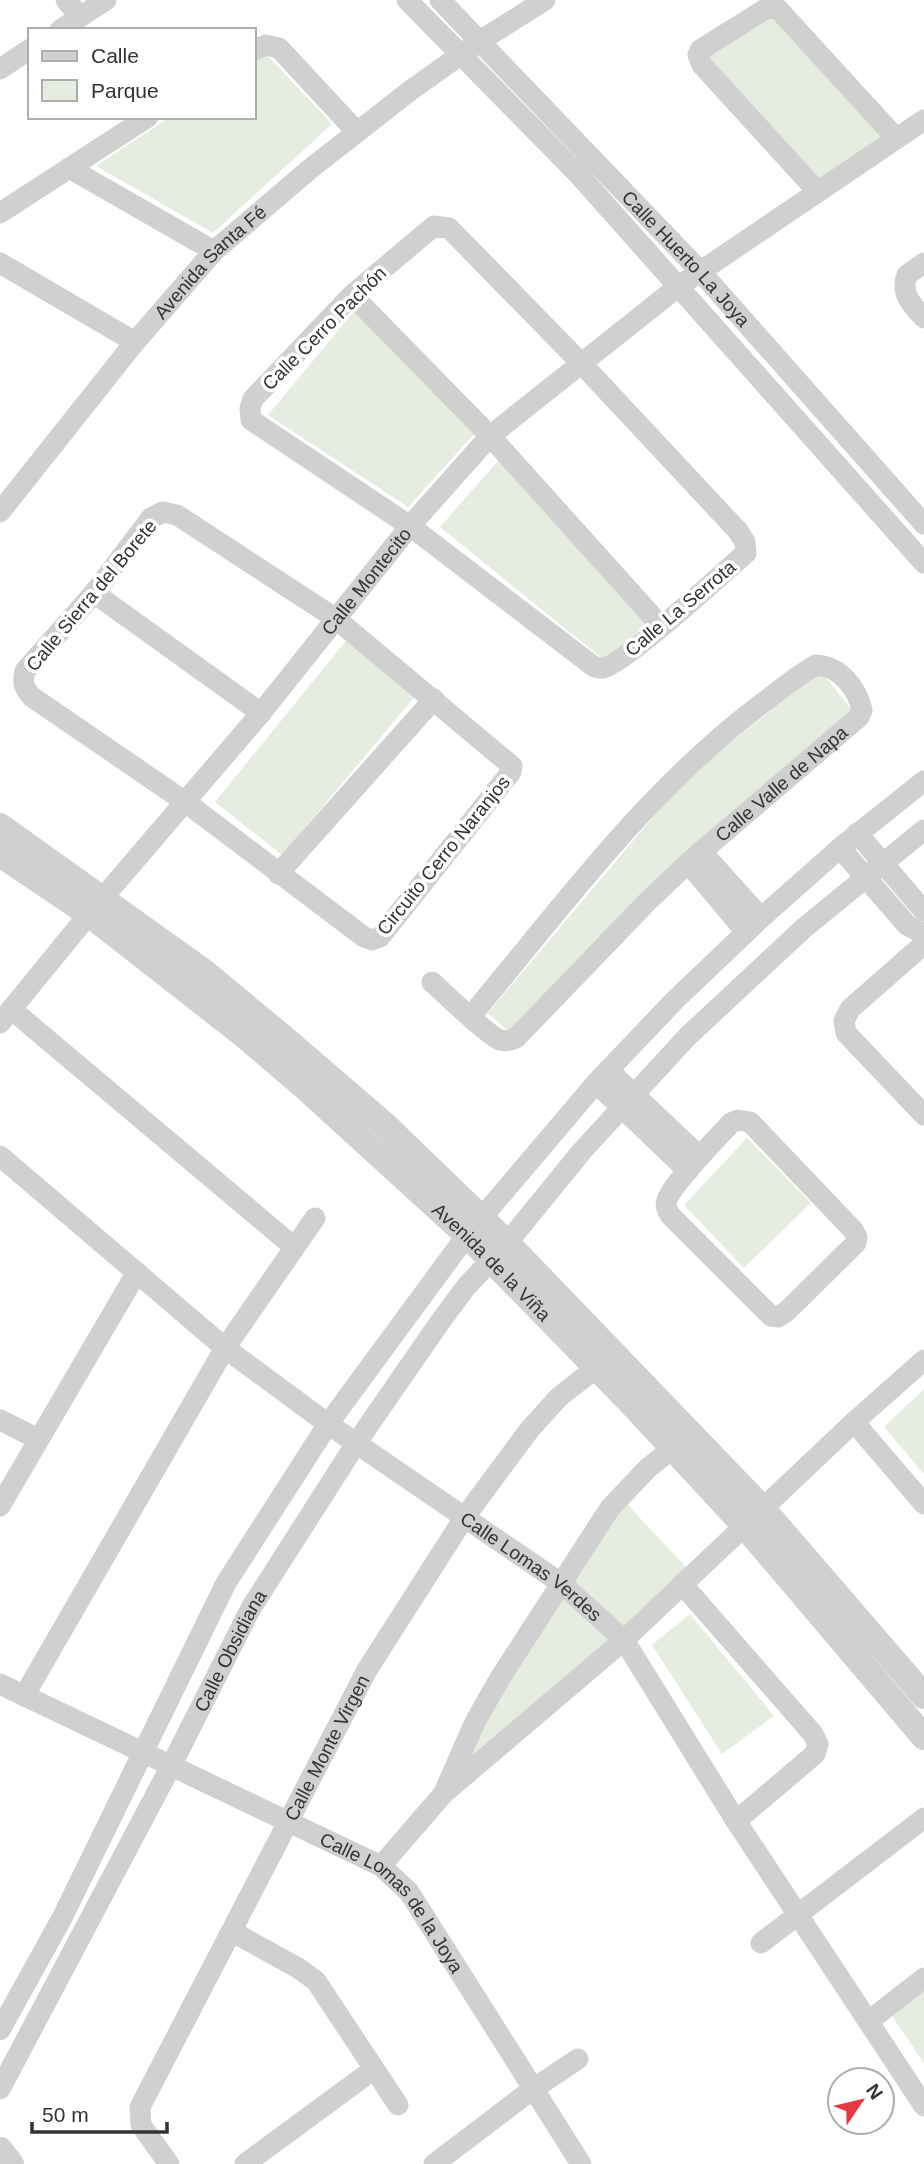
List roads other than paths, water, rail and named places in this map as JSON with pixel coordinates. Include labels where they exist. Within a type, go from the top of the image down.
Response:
[{"type":"street","points":[[66,0],[80,17]]},
{"type":"street","points":[[63,28],[106,0]]},
{"type":"street","name":"Calle Huerto La Joya","points":[[407,0],[579,175],[924,563]]},
{"type":"street","name":"Calle Huerto La Joya","points":[[440,0],[700,271],[924,524]]},
{"type":"street","name":"Avenida Santa Fé","points":[[0,512],[135,342],[214,251],[356,131],[461,54],[545,0]]},
{"type":"street","points":[[817,191],[702,65],[699,61],[700,50],[767,8],[778,9],[896,138]]},
{"type":"street","points":[[256,49],[266,45],[279,47],[356,131]]},
{"type":"street","points":[[0,69],[28,50]]},
{"type":"street","points":[[0,213],[145,119]]},
{"type":"street","name":"Calle Montecito","points":[[6,1016],[261,713],[410,526],[490,436],[679,286],[924,120]]},
{"type":"street","points":[[69,167],[214,251]]},
{"type":"street","name":"Calle Cerro Pachón","points":[[410,526],[251,420],[250,408],[253,399],[352,295],[434,226],[449,228],[581,363]]},
{"type":"street","points":[[0,263],[135,342]]},
{"type":"street","points":[[924,263],[907,275],[904,287],[910,302],[924,318]]},
{"type":"street","points":[[352,295],[490,436],[661,626]]},
{"type":"street","name":"Calle La Serrota","points":[[410,526],[593,666],[603,669],[612,665],[661,626],[746,553],[745,542],[738,531],[581,363]]},
{"type":"street","name":"Calle Sierra del Borete","points":[[184,802],[32,697],[25,689],[25,671],[94,593],[151,518],[163,512],[177,514],[335,618]]},
{"type":"street","points":[[94,593],[261,713]]},
{"type":"street","name":"Circuito Cerro Naranjos","points":[[184,802],[364,937],[372,940],[380,937],[511,772],[512,766],[335,618]]},
{"type":"street","name":"Calle Valle de Napa","points":[[432,982],[471,1016],[501,1040],[516,1038],[647,902],[695,857],[859,717],[862,710],[860,699],[845,678],[834,670],[816,665],[740,720],[692,760],[635,820],[471,1016]]},
{"type":"street","points":[[278,874],[434,699]]},
{"type":"street","name":"Calle Obsidiana","points":[[0,2030],[62,1918],[226,1583],[328,1424],[474,1227],[602,1077],[753,925],[840,848],[924,780]]},
{"type":"street","name":"Avenida de la Viña","points":[[0,826],[499,1250],[924,1696]]},
{"type":"street","name":"Calle Obsidiana","points":[[0,2089],[171,1766],[251,1608],[357,1442],[440,1322],[627,1100],[746,981],[865,876],[924,830]]},
{"type":"street","points":[[858,833],[924,911]]},
{"type":"street","points":[[840,848],[907,925],[924,934]]},
{"type":"street","name":"Avenida de la Viña","points":[[0,854],[96,906]]},
{"type":"street","points":[[695,857],[753,925]]},
{"type":"street","points":[[924,944],[850,1009],[844,1021],[846,1033],[924,1115]]},
{"type":"street","points":[[6,1016],[294,1247]]},
{"type":"street","points":[[602,1077],[694,1164]]},
{"type":"street","points":[[738,1120],[750,1122],[853,1230],[857,1237],[856,1243],[787,1311],[778,1317],[771,1317],[670,1215],[666,1207],[667,1197],[694,1164],[730,1124],[738,1120]]},
{"type":"street","name":"Calle Lomas Verdes","points":[[0,1156],[225,1348],[328,1424],[562,1584],[624,1640],[736,1821],[924,2106]]},
{"type":"street","points":[[24,1696],[225,1348],[315,1218]]},
{"type":"street","name":"Avenida de la Viña","points":[[499,1250],[596,1368],[672,1449],[753,1517],[924,1737]]},
{"type":"street","points":[[0,1506],[137,1272]]},
{"type":"street","points":[[381,1866],[444,1793],[624,1640],[854,1422],[924,1360]]},
{"type":"street","name":"Calle Monte Virgen","points":[[169,2164],[141,2125],[140,2107],[367,1670],[464,1517],[530,1429],[559,1397],[596,1368]]},
{"type":"street","points":[[0,1420],[38,1439]]},
{"type":"street","points":[[854,1422],[924,1504]]},
{"type":"street","points":[[444,1793],[481,1711],[610,1508],[648,1468],[672,1449]]},
{"type":"street","points":[[682,1584],[813,1734],[818,1744],[815,1754],[736,1821]]},
{"type":"street","name":"Calle Lomas de la Joya","points":[[0,1684],[381,1866],[409,1892],[581,2164]]},
{"type":"street","points":[[761,1943],[924,1818]]},
{"type":"street","points":[[233,1932],[316,1981],[398,2105]]},
{"type":"street","points":[[869,2021],[924,1978]]},
{"type":"street","points":[[434,2164],[533,2089],[578,2059]]},
{"type":"street","points":[[245,2164],[374,2069]]},
{"type":"street","points":[[0,2150],[11,2164]]}]
